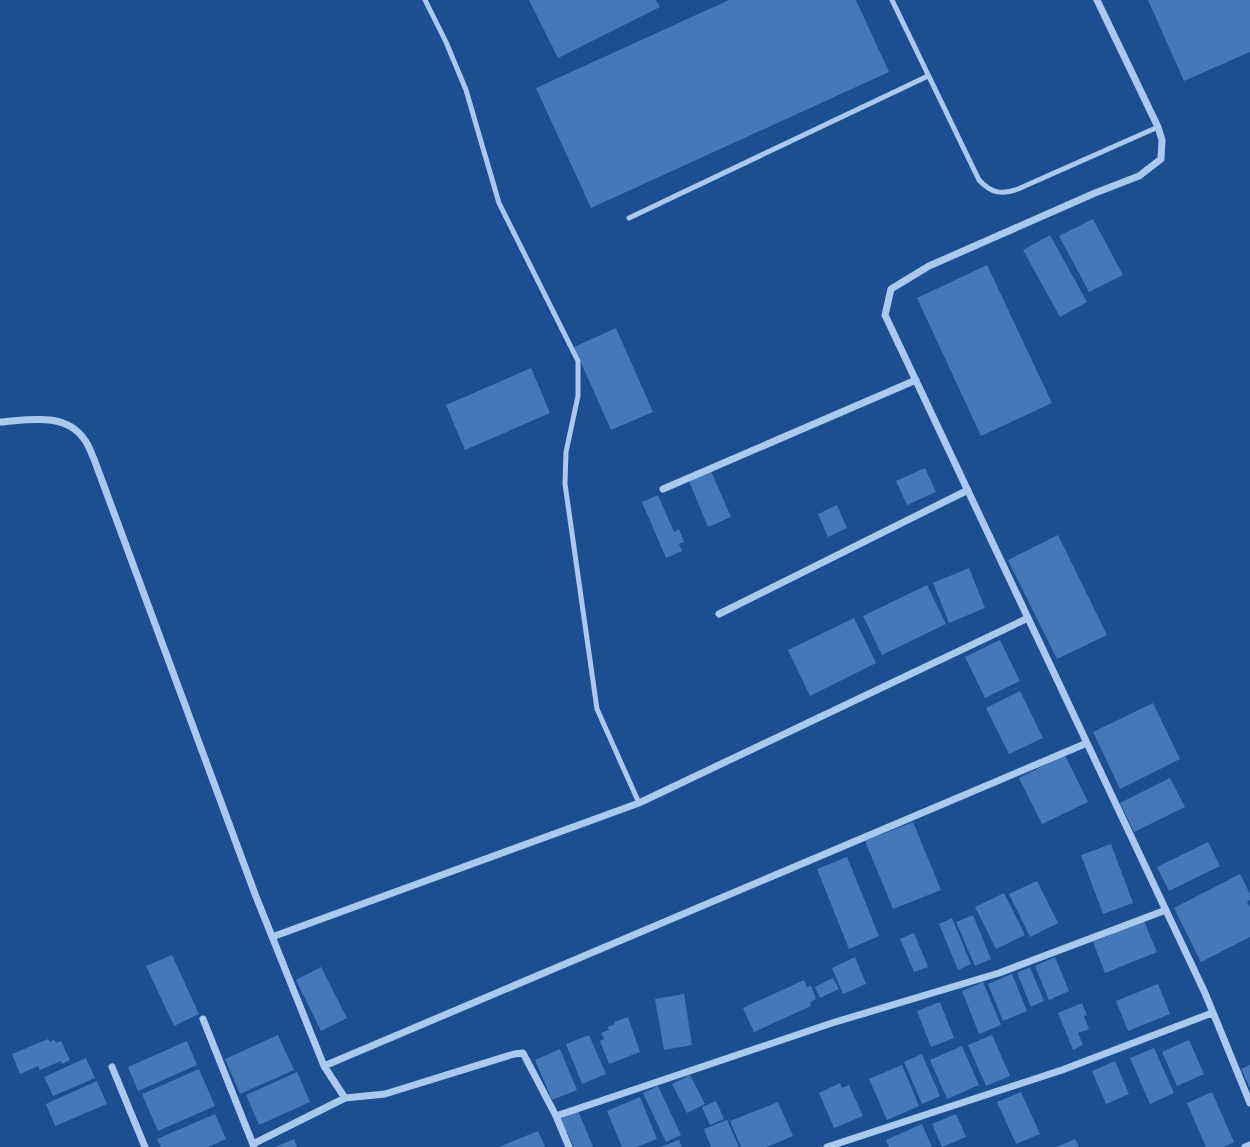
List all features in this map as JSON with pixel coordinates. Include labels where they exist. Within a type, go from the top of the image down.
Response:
[{"type":"street","points":[[1097,0],[1158,127],[1162,140],[1161,159],[1139,176],[929,266],[891,289],[885,315],[1205,993],[1250,1103]]},
{"type":"street","points":[[663,489],[916,380]]},
{"type":"street","points":[[0,422],[50,419],[71,426],[84,439],[94,459],[272,937],[324,1066],[345,1098]]},
{"type":"street","points":[[719,614],[968,490]]},
{"type":"street","points":[[272,937],[639,803],[1028,618]]},
{"type":"street","points":[[324,1066],[1087,743]]},
{"type":"street","points":[[555,1116],[832,1023],[999,973],[1166,910]]},
{"type":"street","points":[[827,1147],[1062,1070],[1212,1013]]},
{"type":"street","points":[[203,1019],[254,1146],[345,1098],[385,1094],[523,1053],[569,1147]]},
{"type":"street","points":[[112,1067],[145,1147]]},
{"type":"lane","points":[[425,0],[466,90],[499,204],[578,361],[578,396],[566,452],[565,484],[597,709],[639,803]]},
{"type":"lane","points":[[892,0],[979,180],[988,190],[1004,194],[1158,127]]},
{"type":"lane","points":[[629,218],[928,76]]},
{"type":"building","points":[[529,0],[656,0],[660,7],[558,58]]},
{"type":"building","points":[[729,0],[856,0],[889,72],[591,208],[536,88]]},
{"type":"building","points":[[1148,0],[1250,0],[1250,52],[1184,81]]},
{"type":"building","points":[[1093,219],[1123,275],[1089,292],[1059,236]]},
{"type":"building","points":[[1050,235],[1087,302],[1060,317],[1023,250]]},
{"type":"building","points":[[987,265],[1052,403],[981,436],[917,298]]},
{"type":"building","points":[[616,328],[653,412],[611,430],[574,347]]},
{"type":"building","points":[[531,368],[550,413],[465,450],[446,405]]},
{"type":"building","points":[[925,468],[936,492],[907,505],[896,481]]},
{"type":"building","points":[[711,471],[731,517],[708,527],[689,481]]},
{"type":"building","points":[[658,495],[674,532],[679,529],[684,542],[679,544],[682,551],[666,558],[642,502]]},
{"type":"building","points":[[837,505],[847,528],[828,537],[818,514]]},
{"type":"building","points":[[1058,535],[1107,635],[1057,659],[1008,560]]},
{"type":"building","points":[[969,568],[985,608],[949,623],[933,583]]},
{"type":"building","points":[[927,585],[946,624],[882,655],[863,616]]},
{"type":"building","points":[[854,618],[876,663],[810,696],[788,650]]},
{"type":"building","points":[[1000,640],[1020,681],[985,698],[965,657]]},
{"type":"building","points":[[1020,691],[1043,738],[1009,754],[986,708]]},
{"type":"building","points":[[1153,703],[1180,759],[1120,789],[1093,732]]},
{"type":"building","points":[[1065,755],[1088,802],[1042,824],[1019,778]]},
{"type":"building","points":[[1170,778],[1185,807],[1134,832],[1120,803]]},
{"type":"building","points":[[913,822],[941,890],[893,909],[865,841]]},
{"type":"building","points":[[1208,842],[1220,866],[1169,891],[1157,867]]},
{"type":"building","points":[[1111,844],[1133,903],[1103,914],[1081,855]]},
{"type":"building","points":[[847,857],[879,936],[849,949],[817,869]]},
{"type":"building","points":[[1240,874],[1250,894],[1250,900],[1247,902],[1250,907],[1250,937],[1201,962],[1174,908]]},
{"type":"building","points":[[1037,881],[1058,923],[1030,937],[1009,894]]},
{"type":"building","points":[[1004,893],[1025,935],[996,949],[975,907]]},
{"type":"building","points":[[973,915],[991,959],[975,966],[956,922]]},
{"type":"building","points":[[952,918],[971,964],[958,970],[939,924]]},
{"type":"building","points":[[1144,921],[1157,952],[1105,973],[1093,942]]},
{"type":"building","points":[[914,933],[928,967],[914,972],[900,939]]},
{"type":"building","points":[[172,955],[199,1014],[174,1026],[146,966]]},
{"type":"building","points":[[855,957],[866,984],[843,994],[832,968]]},
{"type":"building","points":[[1055,957],[1069,991],[1049,1000],[1035,966]]},
{"type":"building","points":[[321,967],[347,1018],[321,1031],[296,980]]},
{"type":"building","points":[[1030,967],[1044,1001],[1031,1007],[1017,973]]},
{"type":"building","points":[[1012,974],[1027,1011],[1003,1021],[988,984]]},
{"type":"building","points":[[833,978],[839,989],[820,998],[815,987]]},
{"type":"building","points":[[804,980],[807,987],[811,986],[816,999],[810,1002],[811,1006],[754,1032],[743,1008]]},
{"type":"building","points":[[983,982],[1001,1025],[979,1034],[962,991]]},
{"type":"building","points":[[1158,984],[1170,1014],[1128,1031],[1116,1001]]},
{"type":"building","points":[[684,994],[692,1045],[664,1050],[655,999]]},
{"type":"building","points":[[940,1002],[954,1038],[931,1047],[917,1011]]},
{"type":"building","points":[[1082,1003],[1089,1029],[1078,1033],[1083,1045],[1073,1050],[1058,1013]]},
{"type":"building","points":[[628,1017],[640,1052],[609,1064],[600,1041],[604,1039],[601,1033],[609,1030],[608,1027],[615,1024],[614,1022]]},
{"type":"building","points":[[278,1035],[294,1070],[240,1094],[225,1059]]},
{"type":"building","points":[[589,1035],[606,1074],[582,1084],[566,1044]]},
{"type":"building","points":[[992,1035],[1010,1076],[986,1086],[968,1045]]},
{"type":"building","points":[[48,1039],[56,1043],[61,1041],[70,1060],[40,1070],[38,1066],[20,1074],[12,1054]]},
{"type":"building","points":[[1189,1040],[1204,1074],[1177,1086],[1162,1052]]},
{"type":"building","points":[[187,1041],[197,1065],[138,1091],[128,1067]]},
{"type":"building","points":[[962,1046],[979,1085],[947,1099],[930,1060]]},
{"type":"building","points":[[1154,1048],[1174,1093],[1150,1104],[1130,1058]]},
{"type":"building","points":[[560,1049],[577,1090],[552,1100],[535,1060]]},
{"type":"building","points":[[922,1054],[940,1096],[922,1104],[904,1062]]},
{"type":"building","points":[[86,1058],[95,1078],[53,1096],[44,1077]]},
{"type":"building","points":[[1115,1061],[1129,1094],[1106,1104],[1092,1071]]},
{"type":"building","points":[[902,1065],[919,1106],[887,1120],[869,1079]]},
{"type":"building","points":[[1250,1065],[1250,1088],[1241,1069]]},
{"type":"building","points":[[199,1069],[215,1106],[158,1131],[142,1094]]},
{"type":"building","points":[[297,1072],[310,1102],[259,1125],[246,1095]]},
{"type":"building","points":[[690,1075],[705,1104],[687,1113],[672,1084]]},
{"type":"building","points":[[97,1081],[107,1104],[55,1126],[46,1104]]},
{"type":"building","points":[[840,1083],[842,1088],[849,1085],[863,1116],[834,1128],[819,1093]]},
{"type":"building","points":[[658,1086],[681,1135],[666,1142],[643,1093]]},
{"type":"building","points":[[1021,1092],[1040,1134],[1016,1144],[997,1102]]},
{"type":"building","points":[[1212,1092],[1234,1142],[1224,1147],[1206,1147],[1187,1103]]},
{"type":"building","points":[[640,1097],[657,1139],[637,1147],[622,1147],[607,1111]]},
{"type":"building","points":[[716,1101],[724,1119],[710,1125],[702,1107]]},
{"type":"building","points":[[778,1102],[793,1136],[767,1147],[741,1147],[730,1121]]},
{"type":"building","points":[[578,1110],[593,1147],[574,1147],[567,1132],[564,1133],[558,1118]]},
{"type":"building","points":[[215,1114],[226,1139],[208,1147],[161,1147],[157,1139]]},
{"type":"building","points":[[956,1114],[966,1137],[942,1147],[932,1124]]},
{"type":"building","points":[[727,1120],[739,1147],[711,1147],[704,1129]]},
{"type":"building","points":[[922,1124],[932,1147],[889,1147],[886,1140]]},
{"type":"building","points":[[538,1131],[545,1147],[499,1147]]},
{"type":"building","points":[[294,1139],[297,1147],[275,1147]]},
{"type":"building","points":[[1075,1139],[1079,1147],[1056,1147]]},
{"type":"building","points":[[679,1140],[682,1147],[661,1147]]}]
